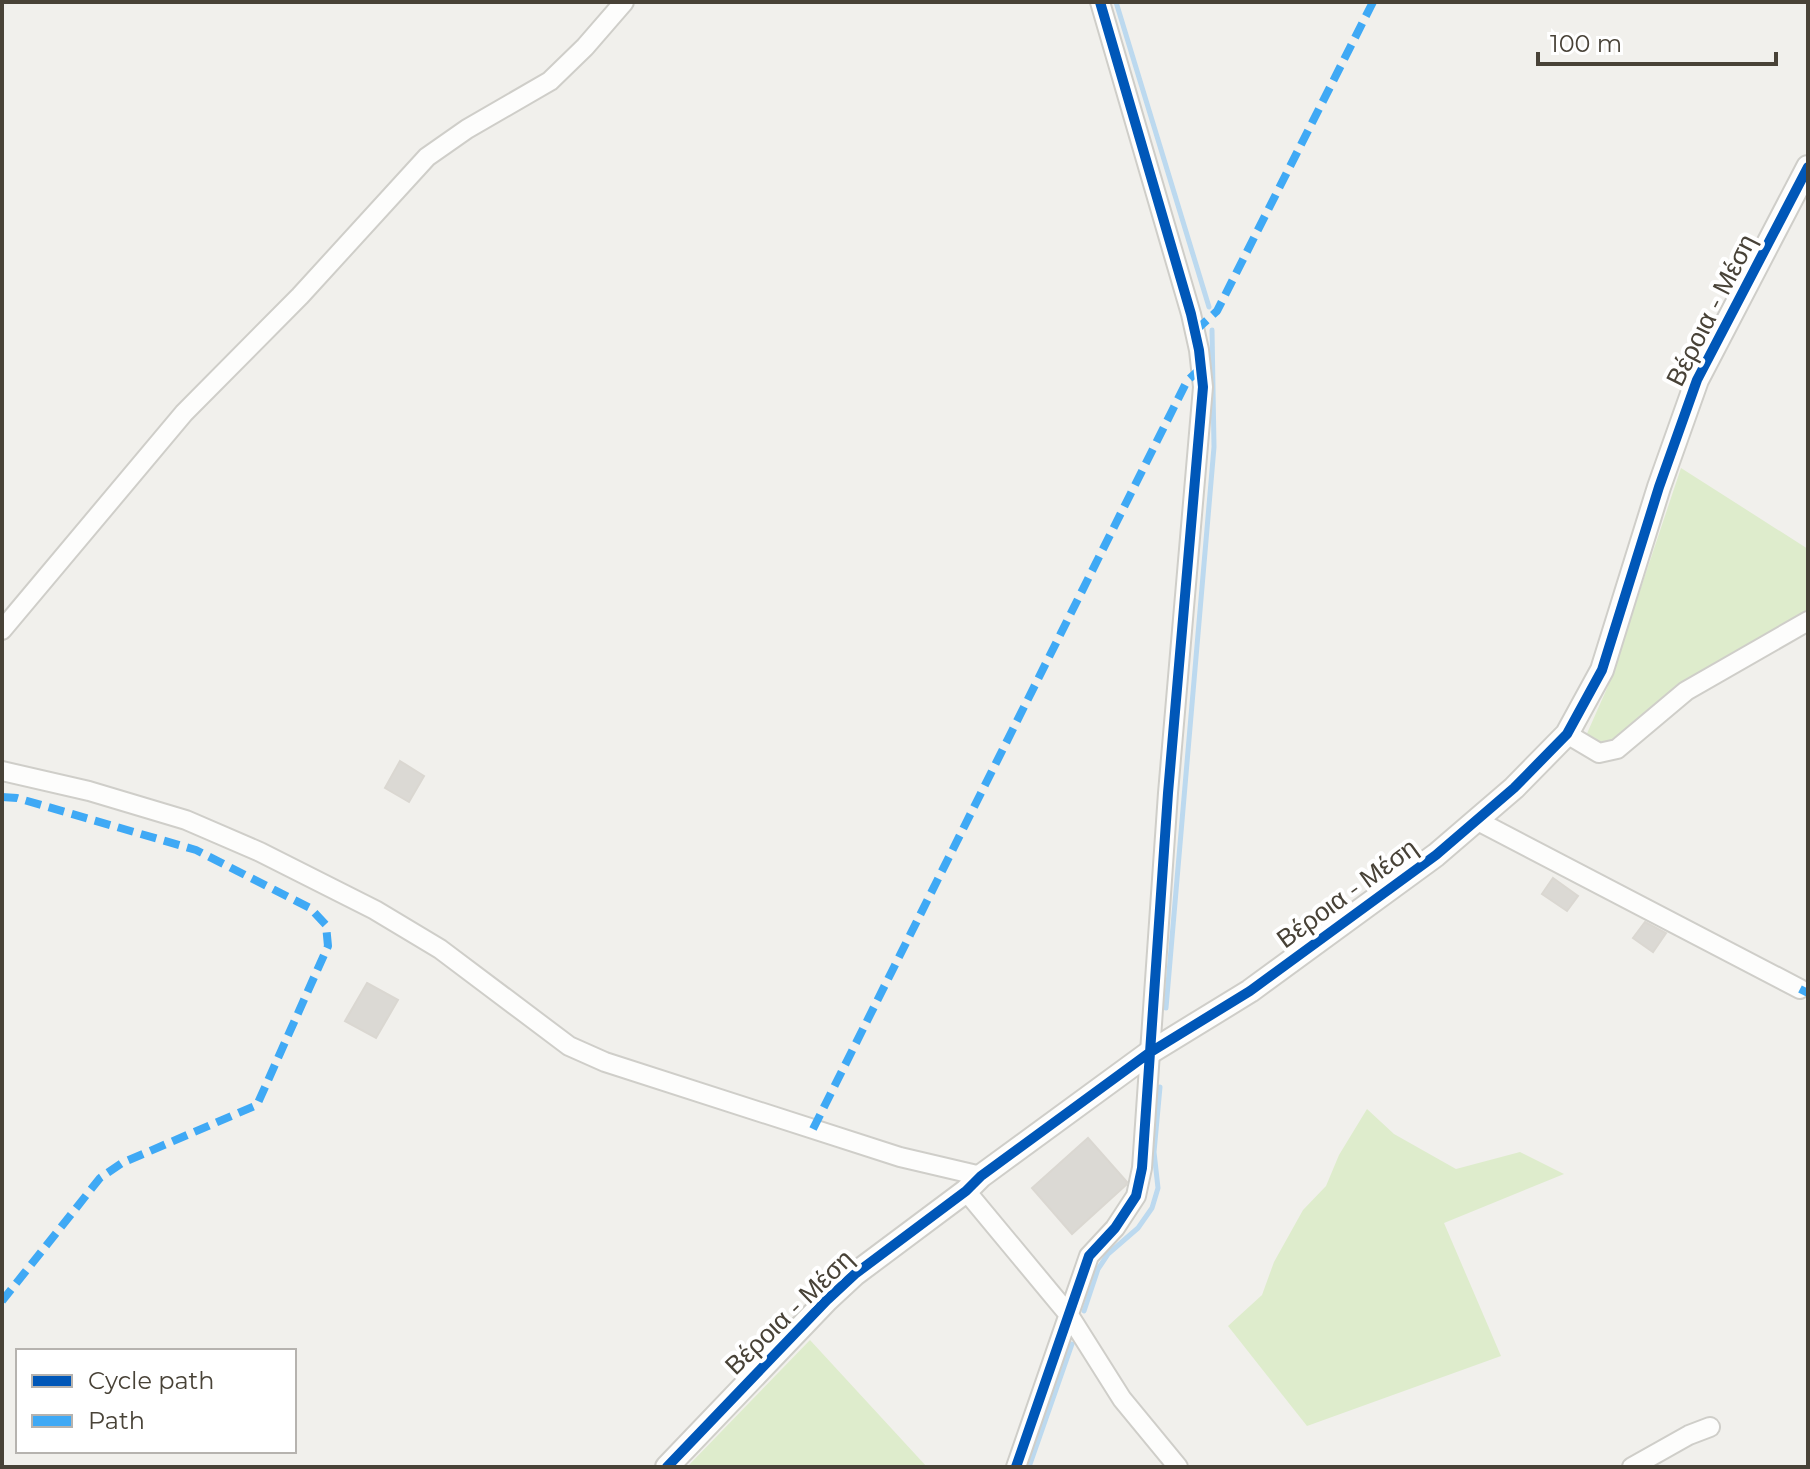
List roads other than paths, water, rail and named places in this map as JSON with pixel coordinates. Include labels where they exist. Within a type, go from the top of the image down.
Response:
[{"type":"street","points":[[2,630],[184,413],[300,296],[427,157],[467,129],[550,81],[624,2]]},
{"type":"street","points":[[1016,1467],[1089,1256],[1115,1228],[1136,1196],[1142,1168],[1203,387],[1199,350],[1187,299],[1100,2]]},
{"type":"street","name":"Βέροια - Μέση","points":[[667,1467],[836,1292],[888,1249],[1149,1053],[1250,991],[1436,855],[1514,788],[1567,734],[1602,670],[1663,473],[1697,380],[1808,167]]},
{"type":"street","points":[[1567,734],[1599,753],[1617,749],[1686,691],[1808,621]]},
{"type":"street","points":[[2,771],[89,791],[186,820],[260,852],[375,910],[427,941],[569,1046],[605,1062],[900,1157],[974,1184],[1069,1315],[1122,1399],[1178,1467]]},
{"type":"street","points":[[1476,820],[1800,989]]},
{"type":"street","points":[[1632,1467],[1689,1435],[1710,1427]]},
{"type":"waterway","points":[[1116,2],[1209,307]]},
{"type":"waterway","points":[[1166,1008],[1214,447],[1212,330]]},
{"type":"waterway","points":[[1084,1311],[1098,1269],[1108,1254],[1138,1228],[1152,1208],[1158,1188],[1154,1152],[1160,1087]]},
{"type":"waterway","points":[[1029,1467],[1072,1344]]}]
